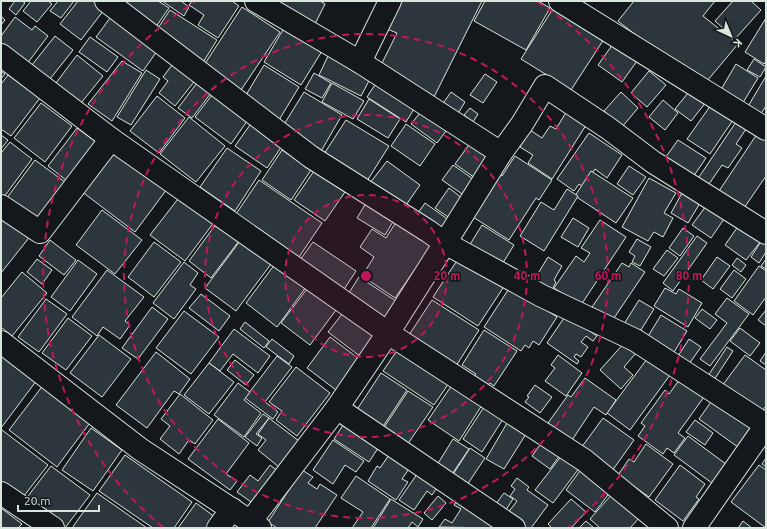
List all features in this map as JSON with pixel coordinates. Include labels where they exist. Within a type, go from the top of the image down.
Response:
[{"type":"street","points":[[106,1],[311,157],[428,231],[445,244],[542,296],[636,340],[766,425],[694,528]]},
{"type":"street","points":[[256,1],[360,62],[501,152]]},
{"type":"street","points":[[360,62],[390,1]]},
{"type":"street","points":[[574,5],[766,128]]},
{"type":"street","points":[[1,55],[111,139],[388,333],[584,460],[658,525]]},
{"type":"street","points":[[1,342],[140,449],[255,525],[307,446],[337,408],[388,333],[445,244],[501,152],[522,124],[545,86],[608,128],[653,162],[766,233]]},
{"type":"street","points":[[1,206],[40,232],[111,139]]},
{"type":"street","points":[[337,408],[514,528]]},
{"type":"street","points":[[1,493],[53,528]]},
{"type":"street","points":[[218,528],[232,510]]},
{"type":"building","points":[[15,1],[22,1],[25,3],[16,15],[9,9]]},
{"type":"building","points":[[31,1],[48,1],[52,4],[37,22],[23,11]]},
{"type":"building","points":[[58,1],[74,1],[61,18],[50,11]]},
{"type":"building","points":[[78,1],[99,1],[107,6],[81,40],[60,24]]},
{"type":"building","points":[[116,1],[158,1],[169,8],[155,28]]},
{"type":"building","points":[[162,1],[181,1],[189,7],[184,16]]},
{"type":"building","points":[[192,1],[232,1],[239,6],[218,38],[198,25],[204,15],[189,5]]},
{"type":"building","points":[[270,1],[320,1],[325,4],[313,28]]},
{"type":"building","points":[[398,1],[482,1],[434,97],[379,69],[397,33],[385,28]]},
{"type":"building","points":[[485,1],[538,1],[550,8],[526,50],[474,21]]},
{"type":"building","points":[[634,1],[715,1],[703,16],[738,44],[702,87],[618,21]]},
{"type":"building","points":[[733,1],[751,1],[761,10],[735,39],[715,21]]},
{"type":"building","points":[[242,7],[280,32],[241,90],[204,65]]},
{"type":"building","points":[[554,7],[604,39],[571,90],[521,59]]},
{"type":"building","points":[[170,10],[217,40],[202,64],[154,34]]},
{"type":"building","points":[[113,14],[160,47],[143,71],[96,37]]},
{"type":"building","points":[[1,16],[5,20],[1,25]]},
{"type":"building","points":[[15,17],[32,30],[35,26],[48,36],[26,65],[1,46],[1,36]]},
{"type":"building","points":[[766,18],[766,61],[764,64],[745,52]]},
{"type":"building","points":[[284,28],[322,51],[301,85],[264,62]]},
{"type":"building","points":[[55,36],[73,50],[50,79],[32,65]]},
{"type":"building","points":[[90,37],[118,57],[107,72],[79,52]]},
{"type":"building","points":[[613,44],[637,61],[622,82],[598,65]]},
{"type":"building","points":[[77,55],[103,76],[81,103],[56,83]]},
{"type":"building","points":[[328,56],[371,77],[361,96],[319,75]]},
{"type":"building","points":[[754,59],[766,67],[760,77],[747,70]]},
{"type":"building","points":[[122,61],[142,73],[112,121],[88,104]]},
{"type":"building","points":[[175,61],[197,78],[175,106],[159,93],[168,81],[163,77]]},
{"type":"building","points":[[736,64],[758,78],[741,106],[719,93]]},
{"type":"building","points":[[264,65],[299,87],[279,120],[246,95]]},
{"type":"building","points":[[146,70],[160,79],[131,125],[117,117]]},
{"type":"building","points":[[1,71],[5,74],[1,79]]},
{"type":"building","points":[[649,71],[666,85],[647,107],[631,93]]},
{"type":"building","points":[[314,73],[331,83],[322,98],[305,89]]},
{"type":"building","points":[[485,74],[497,82],[483,103],[470,95]]},
{"type":"building","points":[[8,75],[40,98],[11,136],[1,129],[1,84]]},
{"type":"building","points":[[766,76],[766,106],[760,115],[747,108]]},
{"type":"building","points":[[200,79],[214,89],[192,118],[178,108]]},
{"type":"building","points":[[378,80],[417,104],[406,122],[367,97]]},
{"type":"building","points":[[332,83],[364,101],[353,119],[322,102]]},
{"type":"building","points":[[692,88],[707,101],[691,121],[675,109]]},
{"type":"building","points":[[215,91],[250,117],[231,144],[195,117]]},
{"type":"building","points":[[304,92],[342,115],[320,153],[283,126]]},
{"type":"building","points":[[451,92],[465,102],[457,115],[442,105]]},
{"type":"building","points":[[621,92],[638,108],[622,127],[604,111]]},
{"type":"building","points":[[157,96],[185,118],[159,153],[130,131]]},
{"type":"building","points":[[369,99],[400,119],[388,138],[357,119]]},
{"type":"building","points":[[663,100],[678,113],[665,130],[649,117]]},
{"type":"building","points":[[41,103],[72,126],[45,162],[14,138]]},
{"type":"building","points":[[711,105],[733,120],[710,154],[687,139]]},
{"type":"building","points":[[424,108],[449,127],[437,143],[411,124]]},
{"type":"building","points":[[470,108],[478,114],[473,122],[464,115]]},
{"type":"building","points":[[568,109],[588,122],[552,179],[528,163],[533,155],[520,147],[530,130],[542,138],[550,126],[556,129]]},
{"type":"building","points":[[189,117],[225,146],[196,182],[160,154]]},
{"type":"building","points":[[346,120],[389,146],[367,181],[324,154]]},
{"type":"building","points":[[252,122],[284,143],[267,168],[235,146]]},
{"type":"building","points":[[736,122],[746,129],[736,144],[742,148],[728,168],[722,165],[707,187],[697,180]]},
{"type":"building","points":[[406,124],[435,144],[420,166],[391,146]]},
{"type":"building","points":[[77,128],[100,145],[71,184],[48,166]]},
{"type":"building","points":[[589,133],[622,155],[607,178],[595,169],[583,187],[579,184],[574,191],[557,179]]},
{"type":"building","points":[[757,134],[766,140],[766,176],[744,208],[719,191]]},
{"type":"building","points":[[1,135],[8,140],[1,149]]},
{"type":"building","points":[[678,140],[706,158],[691,180],[663,161]]},
{"type":"building","points":[[10,142],[32,159],[4,197],[1,196],[1,153]]},
{"type":"building","points":[[471,142],[494,158],[478,180],[455,164]]},
{"type":"building","points":[[113,148],[167,189],[135,232],[81,191]]},
{"type":"building","points":[[227,148],[261,171],[235,211],[200,187]]},
{"type":"building","points":[[282,150],[311,170],[291,200],[262,180]]},
{"type":"building","points":[[515,156],[552,180],[539,200],[536,198],[509,240],[473,217],[497,173],[502,176]]},
{"type":"building","points":[[35,160],[69,185],[40,224],[6,199]]},
{"type":"building","points":[[387,161],[420,185],[404,208],[370,183]]},
{"type":"building","points":[[453,165],[476,181],[465,196],[442,180]]},
{"type":"building","points":[[629,166],[646,177],[633,195],[617,184]]},
{"type":"building","points":[[314,171],[345,192],[325,221],[294,200]]},
{"type":"building","points":[[591,171],[633,198],[616,223],[575,196]]},
{"type":"building","points":[[649,178],[676,193],[664,213],[673,218],[663,237],[654,232],[648,241],[622,227]]},
{"type":"building","points":[[259,180],[322,223],[299,257],[236,214]]},
{"type":"building","points":[[449,188],[467,202],[454,221],[435,208]]},
{"type":"building","points":[[567,189],[578,196],[544,251],[520,236],[541,202],[554,210]]},
{"type":"building","points":[[682,193],[700,203],[688,223],[671,213]]},
{"type":"building","points":[[181,195],[215,221],[185,261],[150,235]]},
{"type":"building","points":[[366,203],[394,220],[385,235],[357,218]]},
{"type":"building","points":[[425,203],[453,223],[447,233],[418,213]]},
{"type":"building","points":[[706,206],[724,219],[711,238],[692,225]]},
{"type":"building","points":[[102,210],[142,240],[115,274],[76,245]]},
{"type":"building","points":[[6,213],[32,234],[1,273],[1,219]]},
{"type":"building","points":[[573,218],[589,228],[578,247],[561,237]]},
{"type":"building","points":[[398,219],[434,242],[395,298],[362,276],[374,257],[360,247],[372,229],[386,238]]},
{"type":"building","points":[[219,220],[242,237],[211,278],[189,261]]},
{"type":"building","points":[[600,220],[626,237],[581,305],[554,288],[576,256],[584,262],[590,253],[581,248]]},
{"type":"building","points":[[482,225],[514,245],[501,266],[469,246]]},
{"type":"building","points":[[739,225],[761,241],[746,260],[725,245]]},
{"type":"building","points":[[683,228],[694,236],[680,256],[669,248]]},
{"type":"building","points":[[697,236],[707,243],[673,291],[663,283]]},
{"type":"building","points":[[243,237],[274,260],[236,311],[205,288]]},
{"type":"building","points":[[637,239],[651,247],[640,266],[632,262],[635,256],[629,252]]},
{"type":"building","points":[[50,240],[76,260],[64,275],[39,256]]},
{"type":"building","points":[[762,240],[766,243],[766,252],[759,263],[751,257]]},
{"type":"building","points":[[154,242],[181,262],[154,297],[128,277]]},
{"type":"building","points":[[313,242],[356,271],[341,294],[297,264]]},
{"type":"building","points":[[667,250],[678,258],[664,276],[653,269]]},
{"type":"building","points":[[460,256],[505,285],[478,326],[433,297]]},
{"type":"building","points":[[548,257],[562,266],[554,280],[556,282],[552,290],[534,280]]},
{"type":"building","points":[[717,257],[730,266],[713,289],[701,280]]},
{"type":"building","points":[[737,258],[746,265],[741,272],[732,265]]},
{"type":"building","points":[[37,259],[52,270],[42,284],[27,272]]},
{"type":"building","points":[[766,259],[766,269],[761,266]]},
{"type":"building","points":[[78,260],[97,274],[70,311],[51,297]]},
{"type":"building","points":[[278,260],[309,283],[277,327],[246,303]]},
{"type":"building","points":[[184,262],[198,273],[190,285],[196,289],[174,319],[153,303]]},
{"type":"building","points":[[622,263],[629,267],[631,263],[645,272],[612,321],[592,307]]},
{"type":"building","points":[[759,266],[766,271],[766,297],[753,315],[734,301]]},
{"type":"building","points":[[107,270],[144,297],[125,321],[130,325],[120,339],[103,327],[97,336],[72,317]]},
{"type":"building","points":[[734,270],[746,279],[732,298],[720,289]]},
{"type":"building","points":[[22,272],[47,293],[12,336],[1,327],[1,298]]},
{"type":"building","points":[[359,277],[396,301],[381,323],[345,299]]},
{"type":"building","points":[[310,285],[339,306],[310,345],[281,323]]},
{"type":"building","points":[[510,287],[557,317],[539,345],[533,341],[529,348],[525,345],[521,351],[484,327]]},
{"type":"building","points":[[665,288],[676,294],[679,289],[702,303],[688,327],[654,306]]},
{"type":"building","points":[[201,294],[230,316],[219,331],[189,308]]},
{"type":"building","points":[[727,298],[749,314],[710,366],[700,359],[727,323],[715,314]]},
{"type":"building","points":[[46,299],[67,314],[39,352],[18,337]]},
{"type":"building","points":[[432,300],[479,330],[454,369],[407,338]]},
{"type":"building","points":[[639,300],[654,309],[639,333],[624,324]]},
{"type":"building","points":[[152,307],[168,319],[138,359],[122,348]]},
{"type":"building","points":[[346,309],[383,337],[365,360],[328,332]]},
{"type":"building","points":[[702,309],[717,320],[710,329],[695,318]]},
{"type":"building","points":[[766,310],[766,326],[758,320]]},
{"type":"building","points":[[184,311],[219,337],[191,374],[156,348]]},
{"type":"building","points":[[566,315],[597,336],[593,341],[586,336],[581,342],[588,347],[581,357],[576,354],[574,357],[579,361],[577,364],[547,343]]},
{"type":"building","points":[[661,315],[687,331],[673,354],[647,338]]},
{"type":"building","points":[[68,318],[92,336],[66,370],[42,353]]},
{"type":"building","points":[[245,322],[269,341],[264,348],[240,329]]},
{"type":"building","points":[[740,328],[760,343],[750,356],[730,341]]},
{"type":"building","points":[[234,329],[270,356],[258,373],[233,354],[220,371],[209,363]]},
{"type":"building","points":[[484,330],[517,351],[494,386],[490,383],[486,388],[473,379],[476,374],[462,365]]},
{"type":"building","points":[[99,335],[131,359],[102,397],[70,373]]},
{"type":"building","points":[[330,337],[363,362],[340,393],[307,368]]},
{"type":"building","points":[[272,339],[294,356],[289,364],[266,347]]},
{"type":"building","points":[[689,339],[701,347],[689,364],[678,356]]},
{"type":"building","points":[[625,342],[636,353],[624,367],[633,375],[621,389],[600,370]]},
{"type":"building","points":[[727,347],[733,351],[712,383],[706,379]]},
{"type":"building","points":[[398,349],[449,383],[434,405],[383,371]]},
{"type":"building","points":[[1,352],[37,380],[1,428]]},
{"type":"building","points":[[156,352],[190,379],[179,394],[174,391],[147,428],[116,405]]},
{"type":"building","points":[[766,352],[766,365],[760,361]]},
{"type":"building","points":[[558,355],[582,373],[566,396],[545,381],[555,368],[551,365]]},
{"type":"building","points":[[745,355],[766,370],[766,406],[760,413],[722,386]]},
{"type":"building","points":[[277,356],[292,367],[265,402],[278,412],[273,419],[245,398]]},
{"type":"building","points":[[647,359],[670,375],[630,430],[607,413]]},
{"type":"building","points":[[235,360],[254,375],[246,385],[227,370]]},
{"type":"building","points":[[209,363],[234,382],[209,414],[184,395]]},
{"type":"building","points":[[296,367],[330,393],[297,436],[276,420],[282,411],[269,402]]},
{"type":"building","points":[[381,373],[407,390],[382,428],[356,411]]},
{"type":"building","points":[[585,378],[616,400],[606,415],[594,407],[572,440],[548,423],[568,395],[571,397]]},
{"type":"building","points":[[680,379],[704,397],[678,433],[685,438],[674,453],[667,448],[663,454],[638,436],[645,426],[641,423],[665,390],[669,394]]},
{"type":"building","points":[[238,383],[250,392],[244,400],[261,413],[244,437],[214,415]]},
{"type":"building","points":[[44,384],[92,420],[57,467],[9,430]]},
{"type":"building","points":[[452,385],[482,405],[459,441],[428,420]]},
{"type":"building","points":[[535,385],[552,397],[540,413],[525,402],[529,397],[527,396]]},
{"type":"building","points":[[408,391],[433,407],[407,445],[383,429]]},
{"type":"building","points":[[180,394],[213,420],[195,444],[189,440],[179,454],[160,439],[170,426],[161,419]]},
{"type":"building","points":[[713,399],[756,430],[742,450],[699,419]]},
{"type":"building","points":[[484,407],[503,419],[482,452],[463,439]]},
{"type":"building","points":[[263,414],[269,418],[256,434],[262,438],[257,446],[245,437]]},
{"type":"building","points":[[269,418],[299,441],[279,467],[258,450],[266,440],[258,434]]},
{"type":"building","points":[[603,418],[634,440],[612,471],[581,448]]},
{"type":"building","points":[[218,419],[249,443],[226,474],[237,481],[230,490],[188,459]]},
{"type":"building","points":[[347,419],[382,442],[369,462],[334,439]]},
{"type":"building","points":[[695,420],[713,433],[705,445],[686,432]]},
{"type":"building","points":[[507,423],[526,434],[504,469],[486,459]]},
{"type":"building","points":[[91,428],[122,450],[93,491],[62,470]]},
{"type":"building","points":[[2,430],[48,465],[20,501],[1,487]]},
{"type":"building","points":[[688,436],[730,467],[716,486],[674,455]]},
{"type":"building","points":[[453,439],[469,449],[452,474],[437,465]]},
{"type":"building","points":[[333,440],[364,461],[356,472],[345,465],[333,484],[313,470]]},
{"type":"building","points":[[542,442],[560,455],[550,469],[532,456]]},
{"type":"building","points":[[646,444],[673,464],[649,497],[618,475],[629,459],[634,462]]},
{"type":"building","points":[[470,448],[485,458],[467,485],[452,476]]},
{"type":"building","points":[[393,449],[413,463],[402,479],[408,482],[396,500],[368,481],[377,466],[380,468]]},
{"type":"building","points":[[563,454],[580,467],[553,503],[535,490]]},
{"type":"building","points":[[125,455],[192,502],[174,528],[153,528],[99,491]]},
{"type":"building","points":[[766,458],[766,467],[762,464]]},
{"type":"building","points":[[270,465],[279,472],[254,504],[237,492],[250,475],[258,481]]},
{"type":"building","points":[[680,465],[705,484],[696,497],[699,499],[683,521],[655,500]]},
{"type":"building","points":[[759,465],[766,470],[766,528],[731,502]]},
{"type":"building","points":[[51,466],[90,495],[65,528],[25,500]]},
{"type":"building","points":[[582,468],[611,491],[595,512],[566,490]]},
{"type":"building","points":[[302,470],[313,477],[308,483],[317,489],[320,484],[337,495],[315,528],[277,528],[268,522]]},
{"type":"building","points":[[420,470],[440,483],[432,495],[427,491],[414,510],[399,500]]},
{"type":"building","points":[[356,476],[390,499],[371,528],[352,528],[363,512],[341,498]]},
{"type":"building","points":[[517,478],[529,487],[527,490],[548,505],[531,528],[518,528],[504,518],[517,501],[510,496],[515,489],[511,486]]},
{"type":"building","points":[[614,492],[641,516],[630,528],[600,528],[590,519]]},
{"type":"building","points":[[97,493],[147,528],[72,528]]},
{"type":"building","points":[[504,493],[513,499],[502,516],[492,509]]},
{"type":"building","points":[[438,496],[446,503],[432,520],[424,513]]},
{"type":"building","points":[[459,497],[496,528],[439,527],[445,519],[452,523],[461,509],[454,505]]},
{"type":"building","points":[[391,499],[423,519],[418,527],[412,522],[408,528],[373,528]]},
{"type":"building","points":[[571,499],[586,512],[571,528],[552,528],[548,524]]},
{"type":"building","points":[[196,503],[219,520],[214,528],[178,528]]},
{"type":"building","points":[[1,508],[22,524],[18,528],[1,528]]},
{"type":"building","points":[[586,521],[594,528],[579,528]]},
{"type":"building","points":[[743,521],[752,528],[738,528]]}]
